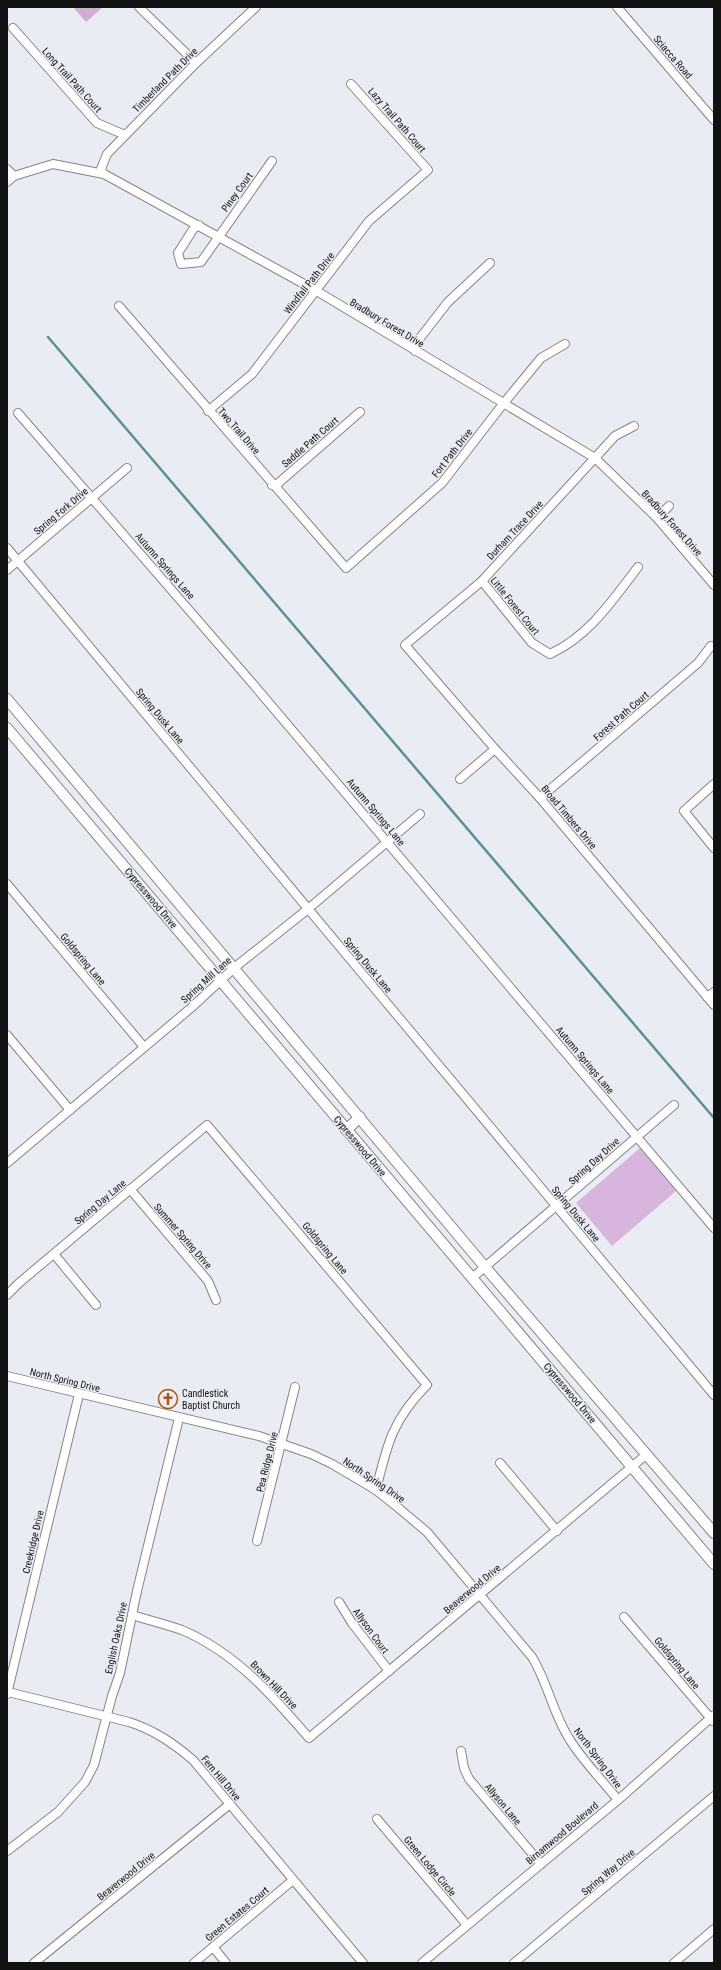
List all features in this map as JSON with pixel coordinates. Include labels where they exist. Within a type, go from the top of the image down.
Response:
[{"type":"main road","name":"Cypresswood Drive","points":[[7,699],[485,1267],[714,1533]]},
{"type":"main road","name":"Cypresswood Drive","points":[[7,728],[714,1564]]},
{"type":"main road","points":[[70,802],[84,791]]},
{"type":"main road","points":[[346,1130],[360,1117]]},
{"type":"street","points":[[140,7],[196,63]]},
{"type":"street","name":"Timberland Path Drive","points":[[104,174],[101,169],[107,154],[196,63],[256,7]]},
{"type":"street","name":"Sciacca Road","points":[[617,7],[714,120]]},
{"type":"street","name":"Long Trail Path Court","points":[[13,28],[97,123],[125,135]]},
{"type":"street","name":"Lazy Trail Path Court","points":[[351,84],[428,170]]},
{"type":"street","name":"Piney Court","points":[[199,225],[194,228],[178,253],[181,264],[201,262],[272,161]]},
{"type":"street","name":"Bradbury Forest Drive","points":[[7,182],[14,176],[53,164],[104,174],[315,290],[595,458],[656,518],[714,585]]},
{"type":"street","points":[[7,169],[14,176]]},
{"type":"street","name":"Windfall Path Drive","points":[[208,410],[252,374],[315,290],[370,221],[428,170]]},
{"type":"street","points":[[415,351],[413,347],[448,302],[490,263]]},
{"type":"street","name":"Two Trail Drive","points":[[119,306],[346,568]]},
{"type":"street","name":"Fort Path Drive","points":[[346,568],[442,483],[503,404],[541,358],[565,344]]},
{"type":"street","name":"Saddle Path Court","points":[[272,484],[275,486],[360,412]]},
{"type":"street","name":"Autumn Springs Lane","points":[[18,413],[93,497],[388,842],[638,1136],[714,1228]]},
{"type":"street","name":"Durham Trace Drive","points":[[405,644],[482,580],[615,436],[634,426]]},
{"type":"street","name":"Spring Fork Drive","points":[[7,570],[127,468]]},
{"type":"street","points":[[656,518],[669,506]]},
{"type":"street","name":"Spring Dusk Lane","points":[[7,548],[714,1395]]},
{"type":"street","name":"Little Forest Court","points":[[482,580],[532,643],[550,654],[567,646],[600,617],[638,567]]},
{"type":"street","name":"Broad Timbers Drive","points":[[405,644],[495,749],[540,798],[714,1005]]},
{"type":"street","name":"Forest Path Court","points":[[540,798],[698,663],[711,646]]},
{"type":"street","points":[[460,779],[495,749]]},
{"type":"street","points":[[714,784],[684,811],[714,848]]},
{"type":"street","name":"Spring Mill Lane","points":[[7,1163],[144,1047],[234,968],[308,909],[420,814]]},
{"type":"street","name":"Goldspring Lane","points":[[7,884],[144,1047]]},
{"type":"street","points":[[707,997],[714,992]]},
{"type":"street","points":[[7,1035],[70,1110]]},
{"type":"street","name":"Spring Day Drive","points":[[472,1278],[557,1207],[674,1105]]},
{"type":"street","name":"Goldspring Lane","points":[[206,1125],[427,1385],[406,1407],[393,1430],[386,1447],[376,1490]]},
{"type":"street","name":"Spring Day Lane","points":[[7,1295],[206,1125]]},
{"type":"street","name":"Summer Spring Drive","points":[[130,1189],[208,1281],[216,1300]]},
{"type":"street","points":[[54,1254],[96,1305]]},
{"type":"street","name":"North Spring Drive","points":[[7,1376],[259,1436],[282,1443],[332,1464],[376,1490],[427,1532],[481,1594],[532,1657],[540,1669],[569,1740],[618,1800]]},
{"type":"street","name":"Pea Ridge Drive","points":[[257,1541],[295,1387]]},
{"type":"street","name":"Creekridge Drive","points":[[7,1693],[79,1394]]},
{"type":"street","name":"English Oaks Drive","points":[[7,1851],[58,1812],[85,1782],[94,1765],[112,1696],[120,1672],[132,1615],[179,1418]]},
{"type":"street","name":"Beaverwood Drive","points":[[309,1738],[646,1454]]},
{"type":"street","points":[[500,1462],[557,1530]]},
{"type":"street","name":"Allyson Court","points":[[339,1602],[352,1623],[389,1671]]},
{"type":"street","name":"Brown Hill Drive","points":[[132,1615],[182,1631],[227,1656],[261,1683],[309,1738]]},
{"type":"street","name":"Goldspring Lane","points":[[624,1616],[713,1718]]},
{"type":"street","name":"Fern Hill Drive","points":[[7,1693],[108,1716],[143,1727],[173,1743],[193,1760],[363,1963]]},
{"type":"street","name":"Birnamwood Boulevard","points":[[422,1963],[618,1800],[713,1718]]},
{"type":"street","name":"Allyson Lane","points":[[461,1751],[464,1768],[469,1779],[541,1864]]},
{"type":"street","name":"Spring Way Drive","points":[[514,1963],[714,1796]]},
{"type":"street","name":"Beaverwood Drive","points":[[34,1963],[230,1804]]},
{"type":"street","name":"Green Lodge Circle","points":[[377,1819],[467,1925]]},
{"type":"street","name":"Green Estates Court","points":[[194,1963],[293,1880]]},
{"type":"street","points":[[674,1963],[714,1930]]},
{"type":"street","points":[[213,1947],[226,1963]]},
{"type":"shaded area","points":[[73,7],[103,7],[86,22]]},
{"type":"shaded area","points":[[640,1148],[676,1191],[612,1246],[576,1203]]},
{"type":"waterway","points":[[48,337],[714,1118]]},
{"type":"place","name":"Candlestick Baptist Church","points":[[168,1399]]}]
